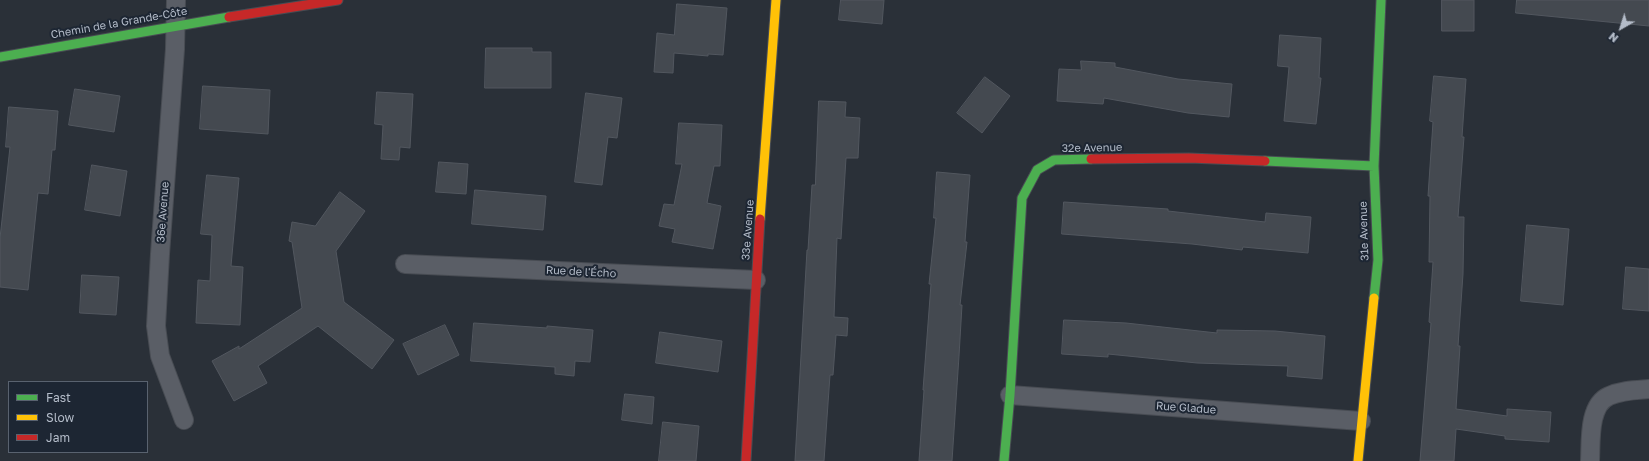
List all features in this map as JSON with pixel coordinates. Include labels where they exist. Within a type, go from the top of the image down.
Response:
[{"type":"street","name":"36e Avenue","points":[[176,0],[176,25],[156,326],[160,356],[184,420]]},
{"type":"street","name":"Chemin de la Grande-Côte","points":[[0,57],[176,25],[338,0]]},
{"type":"street","name":"33e Avenue","points":[[746,461],[756,280],[776,0]]},
{"type":"street","name":"31e Avenue","points":[[1358,461],[1378,260],[1374,166],[1381,0]]},
{"type":"street","name":"32e Avenue","points":[[1004,461],[1010,395],[1022,198],[1037,170],[1054,160],[1189,158],[1374,166]]},
{"type":"street","name":"Rue de l'Écho","points":[[405,264],[756,280]]},
{"type":"street","points":[[1590,461],[1593,418],[1601,401],[1608,396],[1616,394],[1649,389]]},
{"type":"street","name":"Rue Gladue","points":[[1010,395],[1361,421]]},
{"type":"building","points":[[841,0],[884,0],[882,24],[839,20]]},
{"type":"building","points":[[1442,0],[1474,0],[1474,31],[1442,31]]},
{"type":"building","points":[[1517,0],[1649,0],[1649,26],[1516,13]]},
{"type":"building","points":[[677,4],[727,8],[723,55],[708,54],[708,56],[674,53],[673,73],[654,72],[657,33],[674,35]]},
{"type":"building","points":[[1280,35],[1321,38],[1319,78],[1321,78],[1316,124],[1284,121],[1289,67],[1278,66]]},
{"type":"building","points":[[486,48],[532,48],[532,52],[551,52],[551,88],[485,88]]},
{"type":"building","points":[[1081,61],[1115,63],[1115,67],[1178,79],[1232,84],[1229,117],[1188,113],[1104,98],[1103,104],[1057,101],[1059,69],[1081,70]]},
{"type":"building","points":[[1434,76],[1466,79],[1462,137],[1464,137],[1458,217],[1464,217],[1463,274],[1458,346],[1460,346],[1456,409],[1507,416],[1507,409],[1551,412],[1549,442],[1505,439],[1505,436],[1456,429],[1454,461],[1420,461],[1431,323],[1429,322],[1433,262],[1429,262],[1430,196],[1428,196],[1433,122],[1430,121]]},
{"type":"building","points":[[985,77],[1010,96],[982,133],[957,113]]},
{"type":"building","points":[[203,86],[270,90],[268,134],[200,129]]},
{"type":"building","points":[[75,89],[120,96],[114,132],[69,125]]},
{"type":"building","points":[[377,92],[413,94],[410,148],[400,147],[399,160],[381,159],[383,125],[375,124]]},
{"type":"building","points":[[586,93],[622,98],[617,138],[608,137],[602,185],[575,182]]},
{"type":"building","points":[[819,101],[846,102],[845,117],[860,118],[858,158],[846,158],[841,239],[837,238],[834,317],[848,318],[847,336],[836,335],[833,375],[830,375],[824,461],[795,461],[807,250],[812,185],[815,185]]},
{"type":"building","points":[[9,107],[58,111],[55,150],[52,150],[48,194],[38,193],[28,290],[0,287],[0,238],[10,147],[6,147]]},
{"type":"building","points":[[679,123],[722,125],[720,166],[714,166],[707,203],[721,206],[713,249],[672,242],[675,229],[659,226],[664,204],[674,205],[682,164],[676,164]]},
{"type":"building","points":[[439,162],[468,164],[466,194],[436,192]]},
{"type":"building","points":[[92,165],[127,171],[120,216],[85,210]]},
{"type":"building","points":[[937,172],[970,175],[965,242],[967,242],[960,305],[962,305],[952,461],[919,461],[931,284],[929,284],[936,218],[934,218]]},
{"type":"building","points":[[207,175],[239,178],[231,266],[243,267],[240,325],[196,323],[198,280],[210,281],[212,235],[201,234]]},
{"type":"building","points":[[475,190],[546,196],[543,230],[472,224]]},
{"type":"building","points":[[340,192],[365,211],[336,251],[344,302],[394,340],[372,369],[318,326],[258,366],[267,383],[234,401],[212,361],[239,346],[239,349],[302,308],[292,242],[289,241],[292,222],[315,226]]},
{"type":"building","points":[[1064,202],[1168,209],[1168,211],[1265,222],[1266,213],[1311,217],[1308,253],[1243,247],[1242,250],[1192,244],[1062,234]]},
{"type":"building","points":[[1527,225],[1569,229],[1563,305],[1521,301]]},
{"type":"building","points":[[1626,267],[1649,269],[1649,311],[1623,309]]},
{"type":"building","points":[[82,275],[119,277],[116,315],[80,313]]},
{"type":"building","points":[[1064,320],[1126,323],[1217,333],[1217,330],[1275,331],[1325,336],[1322,379],[1287,376],[1288,366],[1197,363],[1108,354],[1108,357],[1062,354]]},
{"type":"building","points":[[474,323],[547,328],[547,326],[593,330],[590,362],[575,361],[574,376],[555,374],[555,367],[471,361]]},
{"type":"building","points":[[445,325],[459,355],[418,375],[403,344]]},
{"type":"building","points":[[660,332],[722,341],[718,372],[656,363]]},
{"type":"building","points":[[625,394],[654,397],[652,424],[622,420]]},
{"type":"building","points":[[663,422],[699,426],[696,461],[659,461]]},
{"type":"traffic: fast","points":[[1374,298],[1378,260],[1374,166],[1381,0]]},
{"type":"traffic: fast","points":[[0,57],[229,17]]},
{"type":"traffic: fast","points":[[1004,461],[1010,395],[1022,198],[1037,170],[1054,160],[1091,159]]},
{"type":"traffic: fast","points":[[1265,161],[1374,166]]},
{"type":"traffic: slow","points":[[760,219],[776,0]]},
{"type":"traffic: slow","points":[[1358,461],[1374,298]]},
{"type":"traffic: jam","points":[[229,17],[338,0]]},
{"type":"traffic: jam","points":[[1091,159],[1189,158],[1265,161]]},
{"type":"traffic: jam","points":[[746,461],[760,219]]}]
